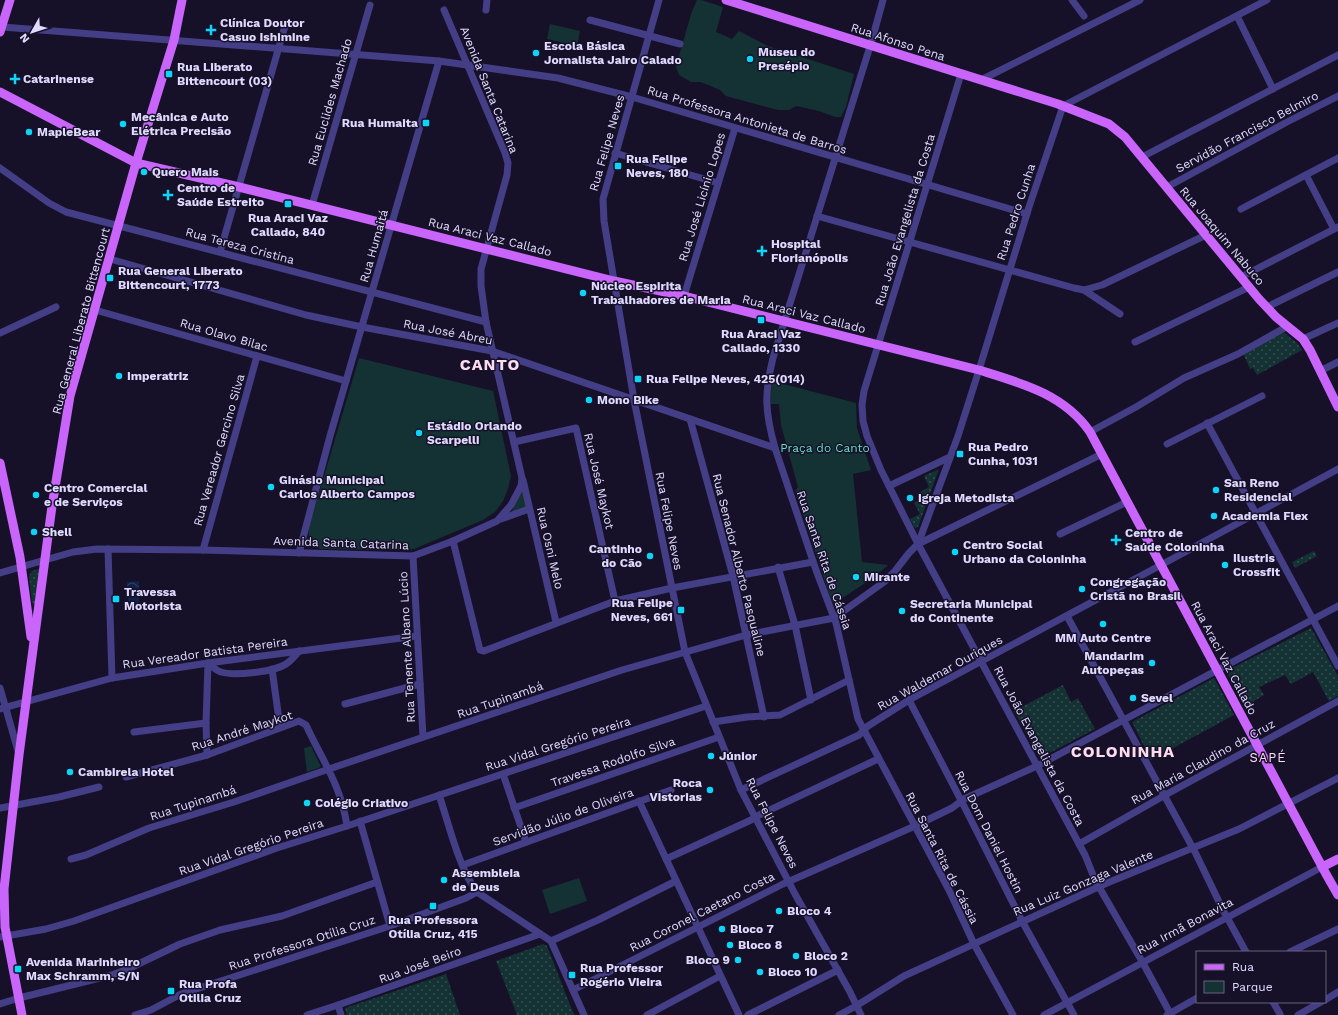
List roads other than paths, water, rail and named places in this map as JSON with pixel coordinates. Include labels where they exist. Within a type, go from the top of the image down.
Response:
[{"type":"main road","points":[[1,30],[10,0]]},
{"type":"main road","name":"Rua General Liberato Bittencourt","points":[[32,655],[52,506],[68,406],[120,226],[136,163],[174,40],[182,0]]},
{"type":"main road","name":"Rua Afonso Pena","points":[[726,0],[1063,106]]},
{"type":"main road","name":"Rua Araci Vaz Callado","points":[[0,92],[136,163],[487,248],[614,281],[784,320],[979,370],[1027,386],[1061,402],[1076,414],[1090,432],[1338,895]]},
{"type":"main road","name":"Rua Joaquim Nabuco","points":[[1063,106],[1109,124],[1125,137],[1249,287],[1267,307],[1303,339],[1338,407]]},
{"type":"main road","points":[[0,463],[22,567],[30,625],[32,655],[4,889],[5,927],[3,936],[22,1015]]},
{"type":"main road","name":"Rua Irmã Bonavita","points":[[1322,867],[1338,859]]},
{"type":"street","points":[[486,10],[487,0]]},
{"type":"street","name":"Rua Felipe Neves","points":[[659,0],[603,199],[602,209],[634,400],[685,652],[741,790],[861,1015]]},
{"type":"street","name":"Rua Santa Rita de Cássia","points":[[883,0],[836,158],[773,358],[766,391],[766,408],[775,448],[813,562],[834,618],[855,712],[878,759],[949,890],[974,944],[1013,1015]]},
{"type":"street","points":[[1072,0],[1084,16]]},
{"type":"street","points":[[981,80],[1140,0]]},
{"type":"street","points":[[1063,106],[1267,0]]},
{"type":"street","name":"Rua Euclides Machado","points":[[312,205],[370,5]]},
{"type":"street","name":"Avenida Santa Catarina","points":[[0,573],[82,550],[203,550],[413,556],[453,541],[497,520],[511,505],[521,486],[522,478],[486,322],[481,278],[481,269],[507,175],[508,163],[505,152],[444,10]]},
{"type":"street","points":[[1237,16],[1272,89]]},
{"type":"street","points":[[590,20],[680,44]]},
{"type":"street","points":[[220,252],[285,26]]},
{"type":"street","name":"Rua Professora Antonieta de Barros","points":[[1,30],[174,40],[439,61],[558,78],[632,97],[1027,214]]},
{"type":"street","points":[[1142,157],[1338,55]]},
{"type":"street","name":"Rua Humaitá","points":[[299,552],[330,436],[439,61]]},
{"type":"street","name":"Rua João Evangelista da Costa","points":[[961,74],[864,391],[862,405],[863,420],[872,450],[918,544],[1079,844],[1099,886],[1143,963],[1169,1014]]},
{"type":"street","name":"Servidão Francisco Belmiro","points":[[1167,187],[1286,122],[1338,96]]},
{"type":"street","name":"Rua Pedro Cunha","points":[[918,544],[950,457],[979,370],[1027,214],[1063,106]]},
{"type":"street","name":"Rua José Licínio Lopes","points":[[684,296],[735,128]]},
{"type":"street","points":[[616,153],[718,183]]},
{"type":"street","points":[[1241,209],[1338,158]]},
{"type":"street","name":"Rua Tereza Cristina","points":[[0,168],[58,208],[120,226],[486,322]]},
{"type":"street","points":[[1241,277],[1336,228],[1306,175]]},
{"type":"street","points":[[817,216],[1084,290],[1120,314]]},
{"type":"street","points":[[1084,290],[1102,285],[1206,235]]},
{"type":"street","name":"Rua José Abreu","points":[[110,259],[283,309],[362,327],[492,351],[775,448]]},
{"type":"street","points":[[1267,307],[1338,272]]},
{"type":"street","points":[[1136,342],[1249,287]]},
{"type":"street","points":[[0,333],[56,308]]},
{"type":"street","name":"Rua Olavo Bilac","points":[[95,310],[346,381]]},
{"type":"street","points":[[1303,339],[1338,323]]},
{"type":"street","points":[[1090,432],[1136,407],[1184,378],[1238,354],[1288,326]]},
{"type":"street","name":"Rua Vereador Gercino Silva","points":[[203,550],[257,356]]},
{"type":"street","points":[[1320,371],[1338,362]]},
{"type":"street","points":[[1167,444],[1262,396]]},
{"type":"street","name":"Rua Senador Alberto Pasqualine","points":[[690,419],[733,576],[764,717]]},
{"type":"street","points":[[1207,423],[1338,666]]},
{"type":"street","name":"Rua José Maykot","points":[[514,442],[576,428],[615,601]]},
{"type":"street","points":[[918,544],[1102,454]]},
{"type":"street","points":[[889,486],[950,457]]},
{"type":"street","name":"Rua Waldemar Ouriques","points":[[741,790],[859,735],[864,730],[909,700],[1161,566],[1338,469]]},
{"type":"street","name":"Rua Osni Melo","points":[[522,478],[556,622]]},
{"type":"street","points":[[1060,534],[1127,502]]},
{"type":"street","points":[[497,520],[530,509]]},
{"type":"street","points":[[453,541],[480,650],[484,651],[556,622],[615,601],[778,567],[813,562]]},
{"type":"street","name":"Rua Tupinambá","points":[[72,859],[86,855],[149,828],[234,802],[329,768],[622,670],[746,635],[834,618],[884,582],[895,572],[909,553],[918,544]]},
{"type":"street","points":[[108,549],[112,678]]},
{"type":"street","name":"Rua Tenente Albano Lúcio","points":[[413,556],[423,737]]},
{"type":"street","points":[[778,567],[794,625],[811,700]]},
{"type":"street","name":"Rua Coronel Caetano Costa","points":[[573,990],[789,881],[915,826],[962,802],[964,799],[1037,766],[1338,606]]},
{"type":"street","points":[[1067,616],[1193,848],[1245,951]]},
{"type":"street","name":"Rua Vereador Batista Pereira","points":[[3,708],[112,678],[208,663],[417,636]]},
{"type":"street","points":[[208,663],[219,672],[230,674],[272,669],[284,665],[292,660],[299,651]]},
{"type":"street","points":[[208,663],[206,723],[208,755]]},
{"type":"street","points":[[272,669],[280,728]]},
{"type":"street","points":[[713,722],[780,715],[849,680]]},
{"type":"street","points":[[345,704],[420,684]]},
{"type":"street","points":[[0,688],[3,708],[20,755]]},
{"type":"street","name":"Rua Dom Daniel Hostin","points":[[909,700],[1022,921],[1074,1015]]},
{"type":"street","name":"Rua Maria Claudino da Cruz","points":[[1079,844],[1164,795],[1338,701]]},
{"type":"street","name":"Rua Vidal Gregório Pereira","points":[[3,936],[46,929],[74,921],[95,912],[269,851],[706,706]]},
{"type":"street","name":"Rua André Maykot","points":[[126,777],[208,755],[299,722],[306,725],[329,768],[340,797],[347,826]]},
{"type":"street","points":[[134,732],[206,723]]},
{"type":"street","name":"Travessa Rodolfo Silva","points":[[514,808],[719,737]]},
{"type":"street","points":[[666,859],[878,759]]},
{"type":"street","points":[[503,774],[526,842]]},
{"type":"street","name":"Rua Luiz Gonzaga Valente","points":[[840,1015],[904,976],[1099,886],[1239,829],[1338,778]]},
{"type":"street","points":[[0,808],[59,797],[99,787]]},
{"type":"street","name":"Servidão Júlio de Oliveira","points":[[462,865],[671,790]]},
{"type":"street","points":[[439,795],[462,865],[471,884],[477,892],[551,941],[584,1015]]},
{"type":"street","points":[[639,802],[739,1015]]},
{"type":"street","points":[[360,821],[390,926]]},
{"type":"street","name":"Rua Irmã Bonavita","points":[[1044,1015],[1322,867]]},
{"type":"street","points":[[551,941],[598,920],[676,881]]},
{"type":"street","points":[[0,1004],[112,975],[180,944],[220,930],[282,916],[377,882]]},
{"type":"street","name":"Rua Professora Otília Cruz","points":[[135,1015],[150,1010],[181,994],[390,926],[466,898],[477,892]]},
{"type":"street","points":[[1292,951],[1338,929]]},
{"type":"street","name":"Rua José Beiro","points":[[306,1015],[540,934]]},
{"type":"street","points":[[748,1015],[838,970]]},
{"type":"street","points":[[647,1015],[720,976]]},
{"type":"street","points":[[1326,999],[1338,992]]},
{"type":"street","points":[[1169,1014],[1196,999]]},
{"type":"street","points":[[1274,1003],[1280,1014]]},
{"type":"street","points":[[1298,1015],[1319,1003]]},
{"type":"street","points":[[338,1005],[341,1015]]},
{"type":"water","points":[[139,581],[139,605],[128,605],[127,582]]},
{"type":"place","name":"Clínica Doutor Casuo Ishimine","points":[[211,30]]},
{"type":"place","name":"Escola Básica Jornalista Jairo Calado","points":[[536,53]]},
{"type":"place","name":"Museu do Presépio","points":[[750,59]]},
{"type":"place","name":"Rua Liberato Bittencourt (03)","points":[[169,74]]},
{"type":"place","name":"Catarinense","points":[[15,79]]},
{"type":"place","name":"Rua Humaita","points":[[426,123]]},
{"type":"place","name":"Mecânica e Auto Elétrica Precisão","points":[[123,124]]},
{"type":"place","name":"MapleBear","points":[[29,132]]},
{"type":"place","name":"Rua Felipe Neves, 180","points":[[618,166]]},
{"type":"place","name":"Quero Mais","points":[[144,172]]},
{"type":"place","name":"Centro de Saúde Estreito","points":[[168,195]]},
{"type":"place","name":"Rua Araci Vaz Callado, 840","points":[[288,204]]},
{"type":"place","name":"Hospital Florianópolis","points":[[762,251]]},
{"type":"place","name":"Rua General Liberato Bittencourt, 1773","points":[[110,278]]},
{"type":"place","name":"Núcleo Espirita Trabalhadores de Maria","points":[[583,293]]},
{"type":"place","name":"Rua Araci Vaz Callado, 1330","points":[[761,320]]},
{"type":"place","name":"Imperatriz","points":[[119,376]]},
{"type":"place","name":"Rua Felipe Neves, 425(014)","points":[[638,379]]},
{"type":"place","name":"Mono Bike","points":[[589,400]]},
{"type":"place","name":"Estádio Orlando Scarpelli","points":[[419,433]]},
{"type":"place","name":"Rua Pedro Cunha, 1031","points":[[960,454]]},
{"type":"place","name":"Ginásio Municipal Carlos Alberto Campos","points":[[271,487]]},
{"type":"place","name":"San Reno Residencial","points":[[1216,490]]},
{"type":"place","name":"Centro Comercial e de Serviços","points":[[36,495]]},
{"type":"place","name":"Igreja Metodista","points":[[910,498]]},
{"type":"place","name":"Academia Flex","points":[[1214,516]]},
{"type":"place","name":"Shell","points":[[34,532]]},
{"type":"place","name":"Centro de Saúde Coloninha","points":[[1116,540]]},
{"type":"place","name":"Centro Social Urbano da Coloninha","points":[[955,552]]},
{"type":"place","name":"Cantinho do Cão","points":[[650,556]]},
{"type":"place","name":"Ilustris Crossfit","points":[[1225,565]]},
{"type":"place","name":"Mirante","points":[[856,577]]},
{"type":"place","name":"Congregação Cristã no Brasil","points":[[1082,589]]},
{"type":"place","name":"Travessa Motorista","points":[[116,599]]},
{"type":"place","name":"Rua Felipe Neves, 661","points":[[681,610]]},
{"type":"place","name":"Secretaria Municipal do Continente","points":[[902,611]]},
{"type":"place","name":"MM Auto Centre","points":[[1103,624]]},
{"type":"place","name":"Mandarim Autopeças","points":[[1152,663]]},
{"type":"place","name":"Sevel","points":[[1133,698]]},
{"type":"place","name":"Júnior","points":[[711,756]]},
{"type":"place","name":"Cambirela Hotel","points":[[70,772]]},
{"type":"place","name":"Roca Vistorias","points":[[710,790]]},
{"type":"place","name":"Colégio Criativo","points":[[307,803]]},
{"type":"place","name":"Assembleia de Deus","points":[[444,880]]},
{"type":"place","name":"Rua Professora Otília Cruz, 415","points":[[433,906]]},
{"type":"place","name":"Bloco 4","points":[[779,911]]},
{"type":"place","name":"Bloco 7","points":[[722,929]]},
{"type":"place","name":"Bloco 8","points":[[730,945]]},
{"type":"place","name":"Bloco 2","points":[[796,956]]},
{"type":"place","name":"Bloco 9","points":[[738,960]]},
{"type":"place","name":"Avenida Marinheiro Max Schramm, S/N","points":[[18,969]]},
{"type":"place","name":"Bloco 10","points":[[760,972]]},
{"type":"place","name":"Rua Professor Rogério Vieira","points":[[572,975]]},
{"type":"place","name":"Rua Profa Otilia Cruz","points":[[171,991]]},
{"type":"district","name":"CANTO","points":[[490,364]]},
{"type":"district","name":"COLONINHA","points":[[1123,751]]},
{"type":"district","name":"SAPÉ","points":[[1268,757]]},
{"type":"park label","name":"Praça do Canto","points":[[825,448]]}]
